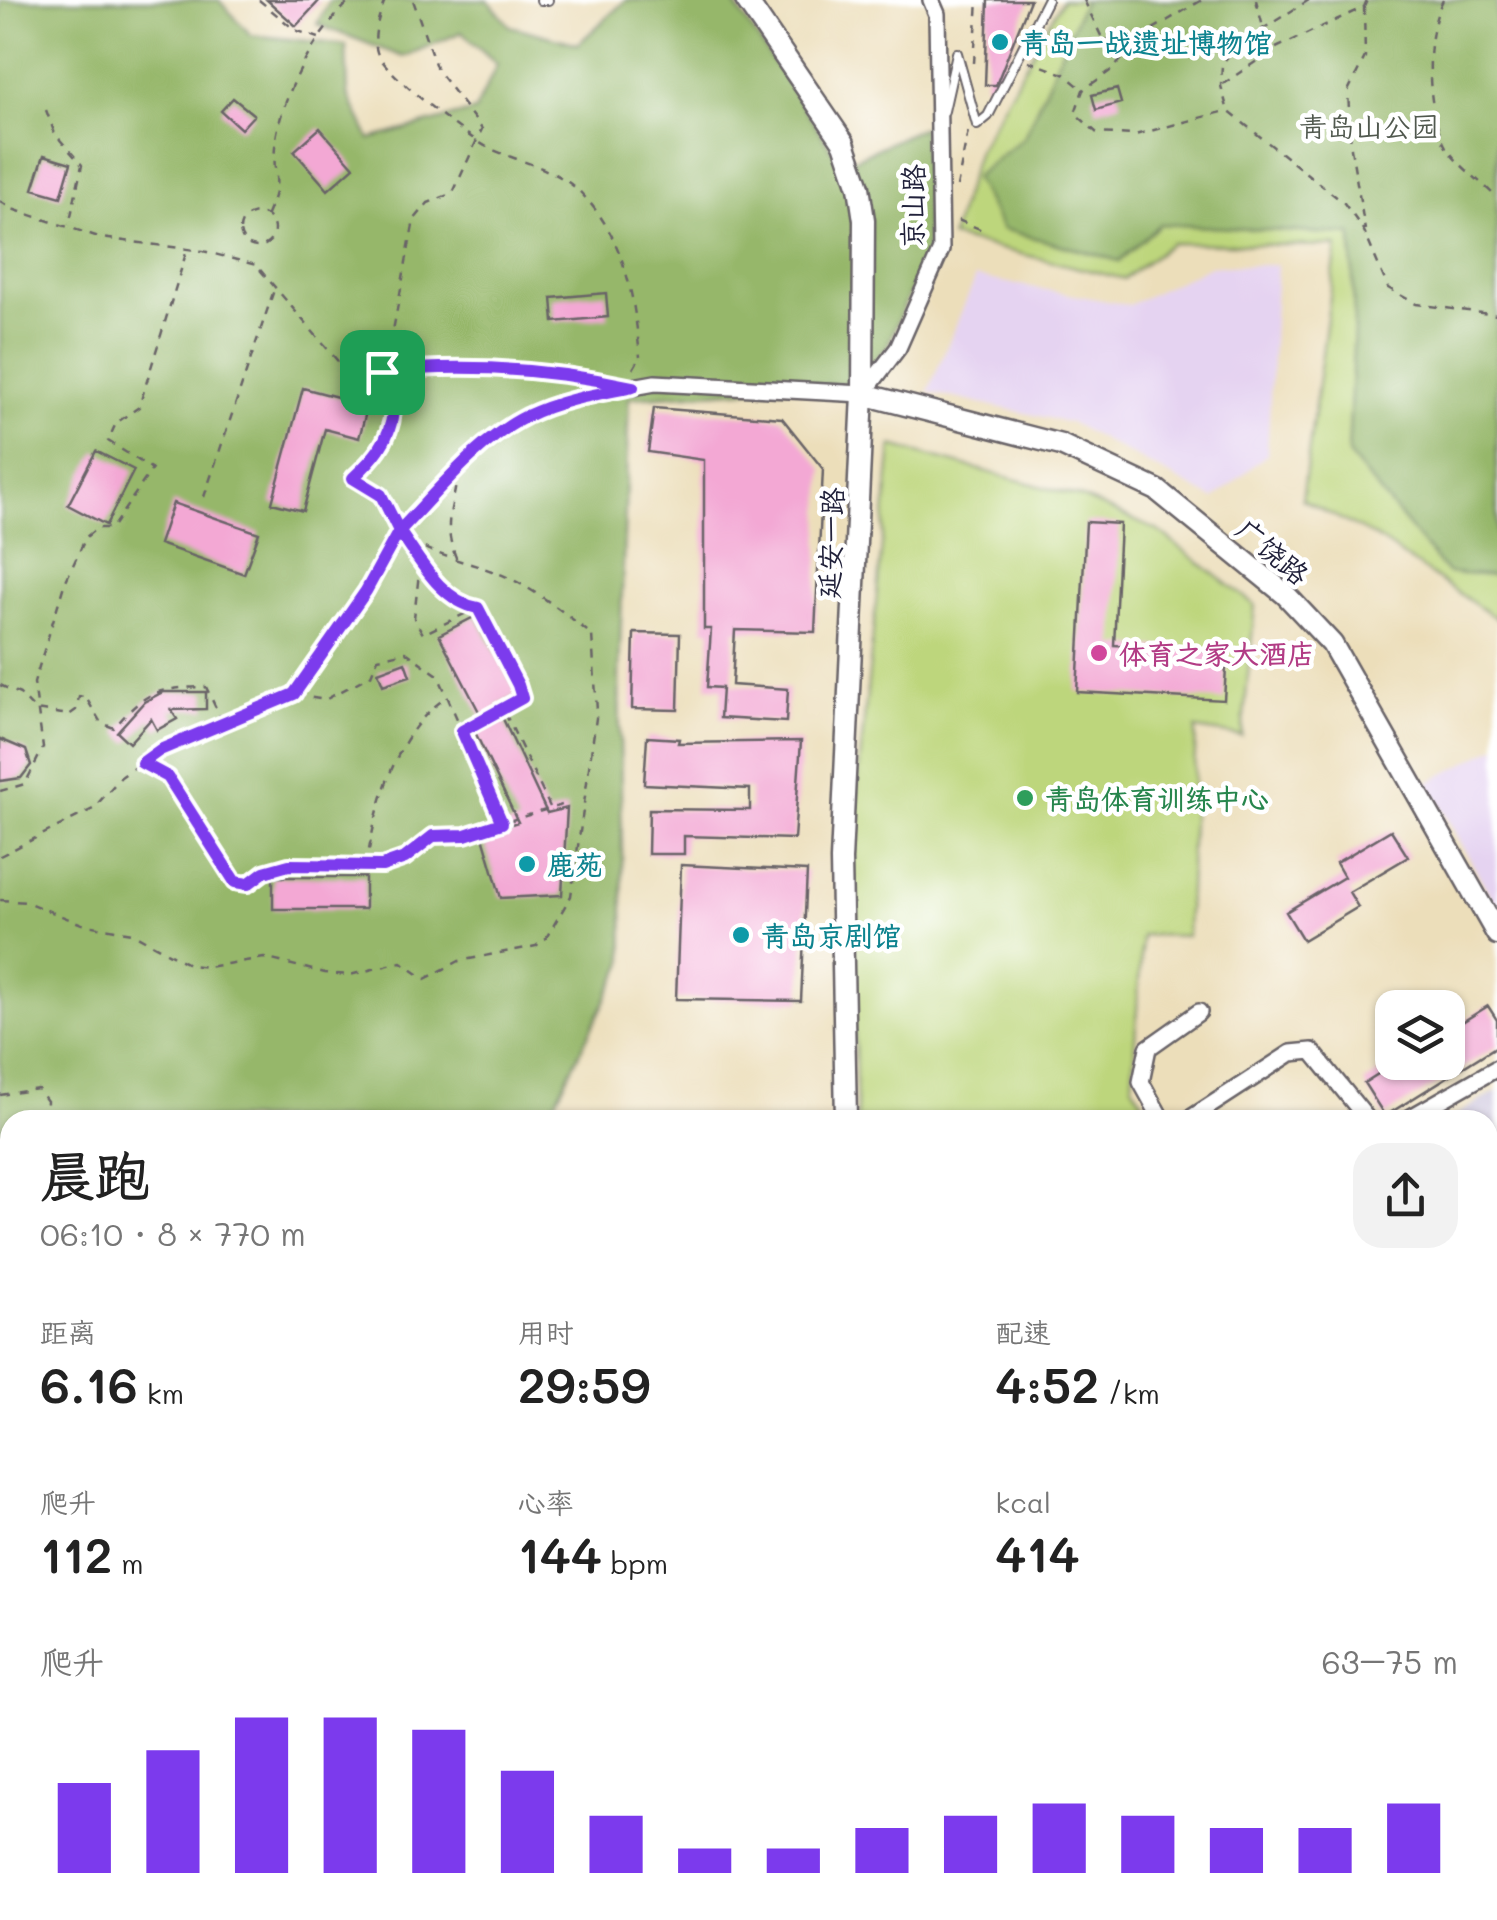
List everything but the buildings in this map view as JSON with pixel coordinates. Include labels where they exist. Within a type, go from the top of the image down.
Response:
[{"type":"main road","name":"延安一路","points":[[746,0],[822,109],[852,163],[864,220],[863,394],[841,860],[846,1110]]},
{"type":"main road","name":"广饶路","points":[[863,394],[1060,445],[1157,490],[1284,594],[1332,644],[1497,934]]},
{"type":"street","name":"京山路","points":[[863,394],[898,348],[941,250],[937,14],[931,0]]},
{"type":"street","points":[[633,387],[655,382],[863,394]]},
{"type":"street","points":[[1156,1110],[1141,1082],[1148,1048],[1199,1012]]},
{"type":"street","points":[[1203,1110],[1291,1053],[1312,1051],[1360,1110]]},
{"type":"street","points":[[1424,1110],[1497,1068]]},
{"type":"lane","points":[[938,140],[956,53],[977,125],[988,116],[1047,0]]},
{"type":"path","points":[[259,0],[295,30],[321,38]]},
{"type":"path","points":[[267,215],[280,184],[274,148],[287,104],[321,38],[351,0]]},
{"type":"path","points":[[385,0],[376,31],[379,58],[477,141],[568,180],[597,212],[625,261],[640,357]]},
{"type":"path","points":[[413,0],[437,70],[482,129],[452,193],[428,203],[414,220],[382,372],[380,399],[393,412],[392,429],[375,457],[353,478],[381,495],[399,531],[448,592],[463,605],[478,608]]},
{"type":"path","points":[[1084,0],[1103,40],[1143,34]]},
{"type":"path","points":[[1202,0],[1143,34],[1113,69],[1083,90],[1076,113],[1097,133],[1136,134],[1228,111]]},
{"type":"path","points":[[1256,0],[1264,28]]},
{"type":"path","points":[[1308,0],[1237,45],[1222,64],[1221,86],[1228,111],[1344,204],[1367,239],[1388,288],[1416,304],[1497,315]]},
{"type":"path","points":[[1367,0],[1365,57],[1348,91],[1351,148],[1367,239]]},
{"type":"path","points":[[1443,0],[1436,13],[1428,92],[1446,148],[1497,198]]},
{"type":"path","points":[[1221,86],[1276,48],[1364,7]]},
{"type":"path","points":[[1018,58],[1064,74],[1083,90]]},
{"type":"path","points":[[46,110],[55,134],[82,165],[68,226]]},
{"type":"path","points":[[0,201],[102,238],[187,248],[256,264],[342,366],[382,372],[444,366],[573,374],[633,387]]},
{"type":"path","points":[[250,214],[267,215],[275,230],[272,240],[262,247],[245,244],[240,233],[242,222],[250,214]]},
{"type":"path","points":[[0,791],[25,784],[42,748],[34,683],[64,585],[86,537],[98,528],[112,528],[152,470],[108,441],[116,423],[139,407],[187,248]]},
{"type":"path","points":[[204,497],[274,288]]},
{"type":"path","points":[[0,856],[93,809],[121,777],[160,750],[294,694],[366,591],[399,531],[457,472],[524,417],[633,387]]},
{"type":"path","points":[[457,472],[456,492],[446,515],[457,561]]},
{"type":"path","points":[[0,900],[26,902],[82,924],[132,933],[190,966],[264,958],[350,974],[401,962],[426,979],[459,961],[536,946],[546,938],[571,896],[597,710],[592,636],[523,586],[494,571],[421,550],[399,531]]},
{"type":"path","points":[[421,561],[414,618],[423,634],[478,608]]},
{"type":"path","points":[[462,731],[522,698],[478,608]]},
{"type":"path","points":[[294,694],[325,700],[372,675],[378,658],[406,652],[438,674],[502,823]]},
{"type":"path","points":[[0,685],[20,694],[35,710],[69,716],[76,710],[79,698],[85,696],[101,724],[114,728],[141,698],[163,688],[206,686],[224,725]]},
{"type":"path","points":[[366,867],[378,801],[398,758],[430,708],[448,696]]},
{"type":"path","points":[[504,711],[550,808]]},
{"type":"path","points":[[142,763],[168,777],[235,882],[248,884],[264,872],[289,865],[366,867],[405,858],[433,836],[465,835],[562,804]]},
{"type":"path","points":[[0,1096],[38,1089],[47,1100],[46,1110]]},
{"type":"shaded area","points":[[1277,265],[1267,454],[1214,499],[1071,423],[928,392],[976,277],[1129,305],[1210,266]]},
{"type":"shaded area","points":[[1497,746],[1497,908],[1428,783]]},
{"type":"shaded area","points":[[1497,1091],[1497,1110],[1465,1110]]},
{"type":"green space","points":[[0,0],[219,0],[251,35],[346,45],[348,94],[370,139],[475,111],[497,64],[462,32],[403,57],[317,24],[330,0],[488,0],[510,26],[578,44],[626,0],[732,0],[842,165],[923,127],[927,251],[887,347],[853,383],[629,398],[619,677],[624,963],[551,1110],[0,1110]]},
{"type":"green space","name":"青岛山公园","points":[[1062,0],[1497,0],[1497,619],[1375,537],[1302,499],[1337,246],[1171,243],[1124,279],[951,237],[978,150]]},
{"type":"green space","name":"青岛山公园","points":[[1084,0],[1497,0],[1497,576],[1447,573],[1348,454],[1354,327],[1352,235],[1160,224],[1119,261],[1002,229],[974,177],[1024,137]]},
{"type":"green space","name":"青岛体育训练中心","points":[[892,446],[1080,497],[1157,530],[1255,605],[1242,736],[1196,729],[1187,936],[1142,935],[1132,1085],[1143,1102],[1132,1110],[857,1110],[850,859]]},
{"type":"place","name":"青岛一战遗址博物馆","points":[[1000,42]]},
{"type":"place","name":"体育之家大酒店","points":[[1099,653]]},
{"type":"place","name":"青岛体育训练中心","points":[[1025,798]]},
{"type":"place","name":"鹿苑","points":[[527,864]]},
{"type":"place","name":"青岛京剧馆","points":[[741,935]]},
{"type":"route","points":[[382,372],[380,399],[393,412],[392,429],[375,457],[353,478],[381,495],[399,531],[366,591],[294,694],[247,717],[160,750],[142,763],[168,777],[235,882],[248,884],[264,872],[289,865],[382,866],[405,858],[433,836],[465,835],[502,823],[462,731],[522,698],[518,685],[478,608],[463,605],[448,592],[399,531],[480,450],[524,417],[563,402],[633,387],[573,374],[444,366],[382,372]]}]
